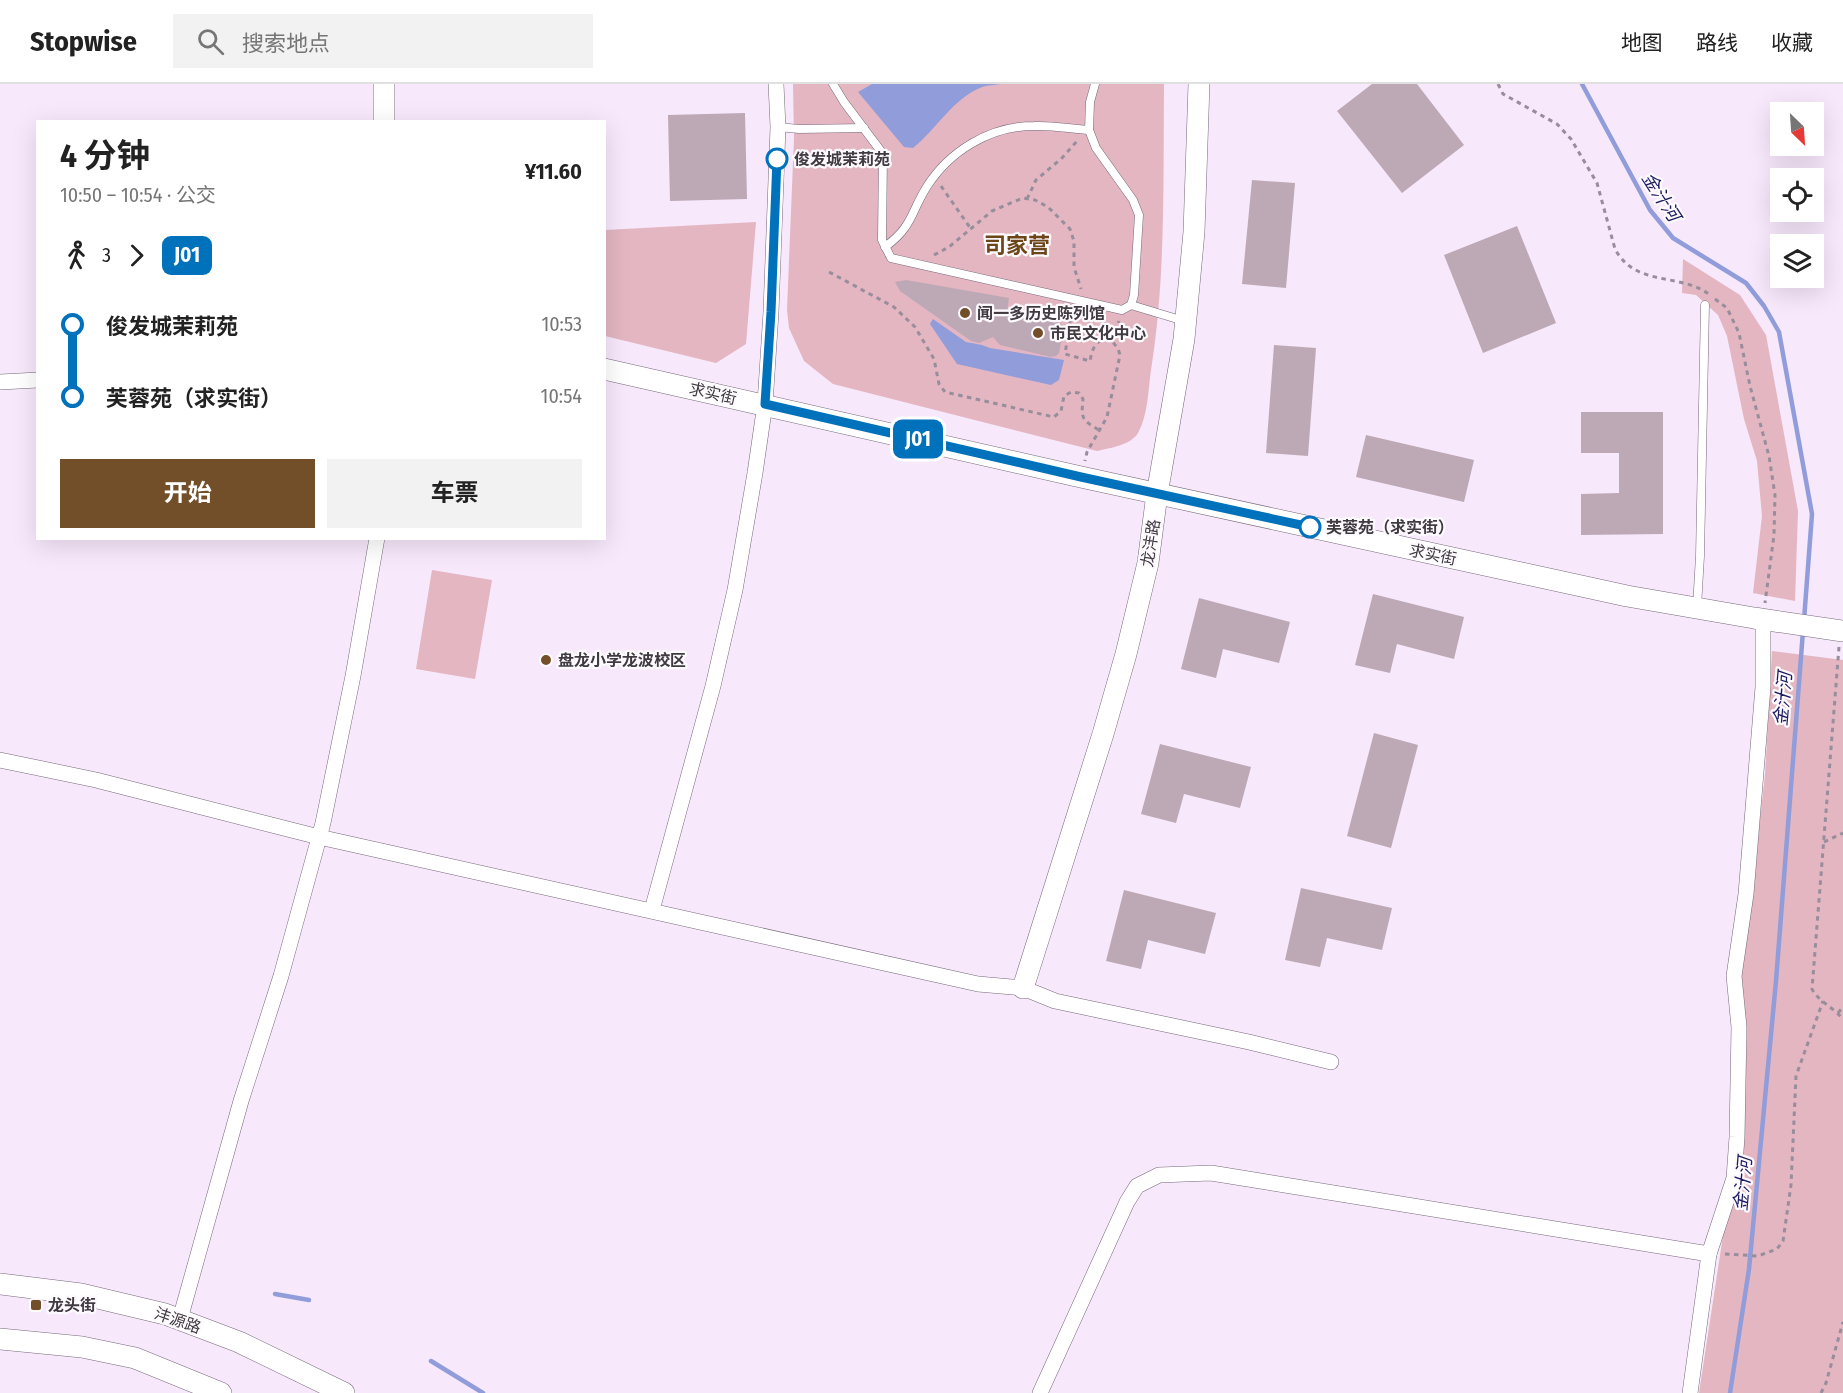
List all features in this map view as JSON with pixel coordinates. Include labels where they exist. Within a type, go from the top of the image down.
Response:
[{"type":"street","points":[[384,84],[384,120]]},
{"type":"street","points":[[652,910],[705,718],[735,590],[765,404],[778,127],[776,84]]},
{"type":"street","name":"龙沣路","points":[[1023,988],[1103,734],[1126,654],[1148,563],[1186,321],[1194,232],[1199,84]]},
{"type":"street","name":"求实街","points":[[606,369],[1081,477],[1627,596],[1838,630]]},
{"type":"street","points":[[0,382],[36,380]]},
{"type":"street","points":[[180,1319],[241,1101],[281,976],[319,837],[353,676],[377,540]]},
{"type":"street","points":[[1690,1393],[1734,1178],[1739,1027],[1734,976],[1746,894],[1770,620]]},
{"type":"street","points":[[0,760],[96,780],[319,837],[978,984],[1023,988],[1055,1000],[1331,1062]]},
{"type":"street","points":[[1040,1393],[1127,1202],[1137,1186],[1159,1175],[1211,1173],[1717,1254]]},
{"type":"street","name":"沣源路","points":[[0,1284],[81,1294],[165,1314],[239,1342],[344,1393]]},
{"type":"street","points":[[0,1339],[82,1347],[135,1358],[184,1386],[221,1393]]},
{"type":"lane","points":[[833,84],[883,154],[882,240],[891,258],[1122,310],[1131,305],[1134,295],[1138,215],[1133,200],[1096,148],[1089,130],[1090,102],[1095,84]]},
{"type":"lane","points":[[885,247],[901,235],[911,221],[924,191],[934,176],[950,158],[970,143],[1013,128],[1034,126],[1089,130]]},
{"type":"lane","points":[[778,127],[864,128]]},
{"type":"lane","points":[[1131,305],[1186,321]]},
{"type":"lane","points":[[1697,608],[1701,556],[1705,305]]},
{"type":"path","points":[[1498,84],[1503,94],[1557,124],[1571,139],[1597,183],[1615,249],[1621,259],[1643,274],[1702,289],[1727,308],[1739,333],[1750,386],[1769,456],[1775,495],[1770,620]]},
{"type":"path","points":[[1027,199],[1036,180],[1089,130]]},
{"type":"path","points":[[934,176],[971,229]]},
{"type":"path","points":[[918,264],[950,247],[992,211],[1023,198],[1048,207],[1070,229],[1074,241],[1074,267],[1086,302]]},
{"type":"path","points":[[829,272],[894,306],[915,327],[934,359],[939,384],[945,392],[1054,417],[1061,411],[1064,396],[1071,392],[1078,393],[1083,399],[1082,414],[1085,422],[1099,430]]},
{"type":"path","points":[[1073,299],[1065,354],[1089,361],[1093,348],[1099,341],[1107,339],[1118,346],[1120,355],[1107,417],[1087,452],[1081,477]]},
{"type":"path","points":[[1113,341],[1122,310]]},
{"type":"path","points":[[1838,630],[1812,989],[1815,995],[1843,1019]]},
{"type":"path","points":[[1824,842],[1843,833]]},
{"type":"path","points":[[1717,1254],[1758,1256],[1777,1249],[1783,1241],[1791,1185],[1796,1076],[1823,1000]]},
{"type":"path","points":[[1838,1013],[1843,1007]]},
{"type":"path","points":[[1821,1393],[1826,1383],[1843,1322]]},
{"type":"shaded area","points":[[793,84],[1164,84],[1163,228],[1159,299],[1146,411],[1135,437],[1120,445],[1097,451],[833,384],[804,361],[789,328],[787,310],[794,138]]},
{"type":"shaded area","points":[[756,222],[746,344],[716,363],[606,336],[606,230]]},
{"type":"shaded area","points":[[1683,259],[1740,295],[1766,335],[1798,511],[1795,601],[1753,593],[1762,516],[1757,461],[1744,419],[1727,336],[1718,315],[1696,295],[1682,293]]},
{"type":"shaded area","points":[[432,570],[492,580],[475,679],[416,669]]},
{"type":"shaded area","points":[[1772,651],[1843,660],[1843,1393],[1699,1393],[1724,1229],[1740,1182],[1747,1037],[1741,983],[1765,775]]},
{"type":"water","points":[[872,84],[1001,84],[982,87],[971,92],[913,148],[904,147],[858,92]]},
{"type":"water","points":[[933,319],[966,342],[1064,360],[1059,380],[1051,385],[957,364],[930,324]]},
{"type":"building","points":[[1372,84],[1417,84],[1464,145],[1402,193],[1337,111]]},
{"type":"building","points":[[745,113],[747,199],[670,201],[668,115]]},
{"type":"building","points":[[1252,180],[1295,183],[1286,288],[1242,284]]},
{"type":"building","points":[[1517,226],[1556,323],[1483,353],[1444,255]]},
{"type":"building","points":[[906,280],[1009,298],[1007,313],[1026,311],[1051,316],[1064,326],[1059,353],[1051,357],[1000,345],[993,337],[979,343],[971,341],[900,291],[895,282]]},
{"type":"building","points":[[1274,345],[1316,348],[1308,456],[1266,453]]},
{"type":"building","points":[[1581,412],[1663,412],[1663,534],[1581,535],[1581,494],[1619,493],[1619,453],[1581,453]]},
{"type":"building","points":[[1366,435],[1474,460],[1464,502],[1356,477]]},
{"type":"building","points":[[1373,594],[1464,617],[1454,659],[1397,644],[1390,673],[1355,665]]},
{"type":"building","points":[[1199,598],[1290,622],[1279,663],[1223,649],[1216,678],[1181,669]]},
{"type":"building","points":[[1374,733],[1418,745],[1391,848],[1347,836]]},
{"type":"building","points":[[1160,744],[1251,767],[1240,808],[1184,794],[1176,823],[1141,814]]},
{"type":"building","points":[[1301,888],[1392,908],[1382,950],[1327,938],[1320,967],[1285,960]]},
{"type":"building","points":[[1124,890],[1216,913],[1205,954],[1148,940],[1141,969],[1106,961]]},
{"type":"waterway","name":"金汁河","points":[[1582,84],[1650,210],[1673,238],[1746,283],[1764,306],[1779,332],[1812,514],[1804,620]]},
{"type":"waterway","name":"金汁河","points":[[1730,1393],[1749,1269],[1776,981],[1803,631]]},
{"type":"waterway","points":[[275,1294],[309,1300]]},
{"type":"waterway","points":[[431,1361],[483,1393]]},
{"type":"bus line","name":"J01","points":[[777,159],[765,404],[1310,527]]},
{"type":"place","name":"俊发城茉莉苑","points":[[777,159]]},
{"type":"place","name":"闻一多历史陈列馆","points":[[965,313]]},
{"type":"place","name":"市民文化中心","points":[[1038,333]]},
{"type":"place","name":"芙蓉苑（求实街）","points":[[1310,527]]},
{"type":"place","name":"盘龙小学龙波校区","points":[[546,660]]},
{"type":"place","name":"龙头街","points":[[36,1305]]},
{"type":"district","name":"司家营","points":[[1017,245]]}]
